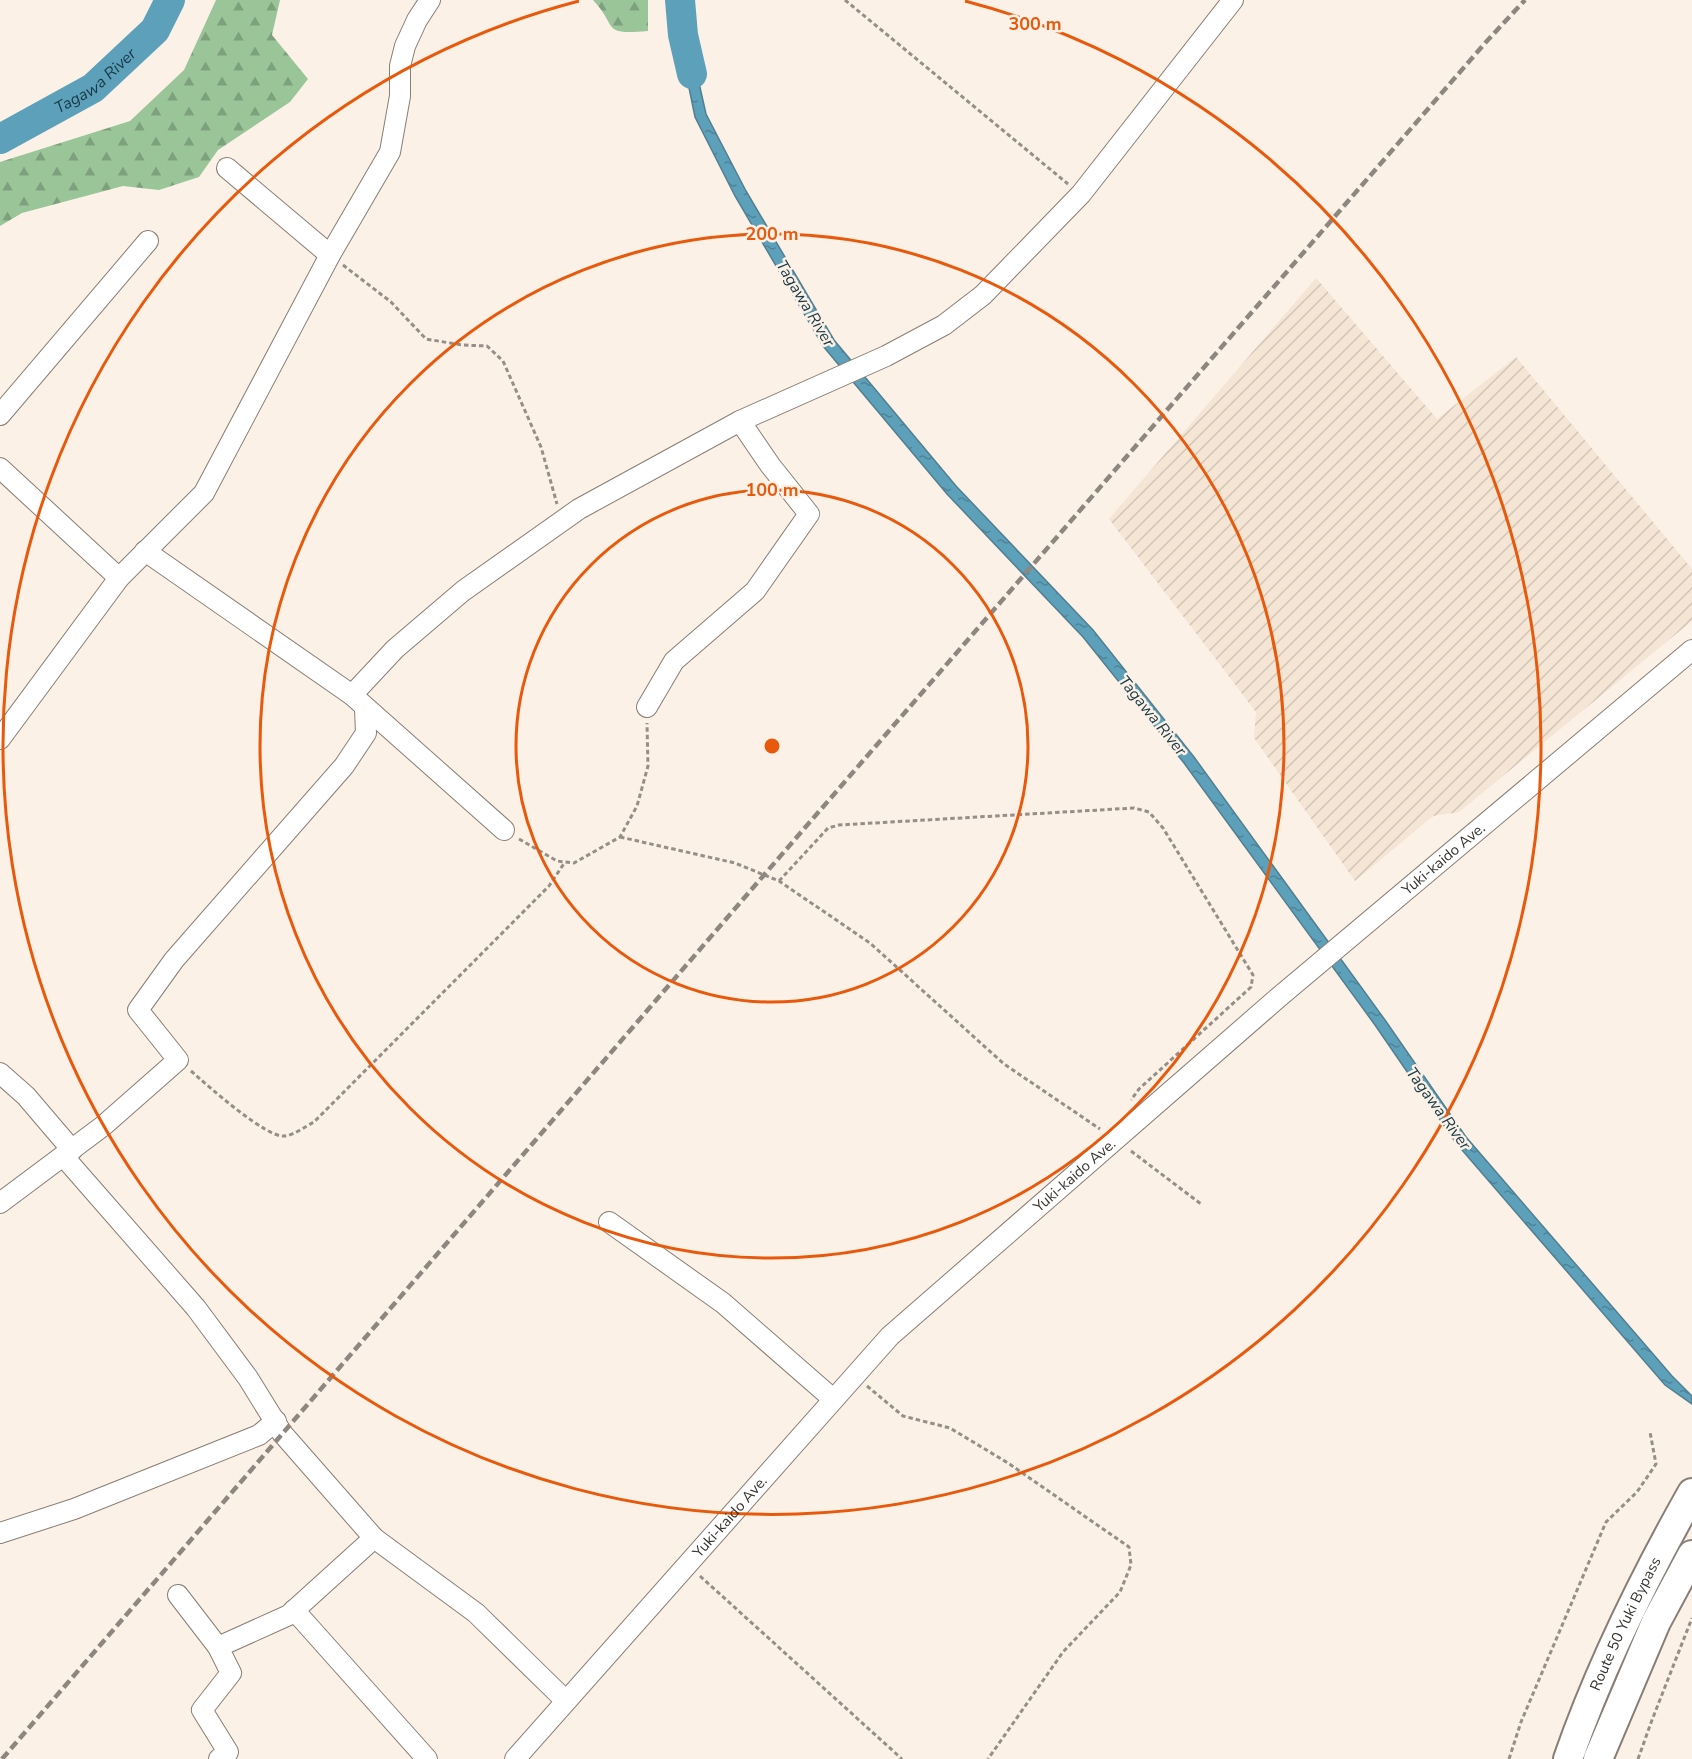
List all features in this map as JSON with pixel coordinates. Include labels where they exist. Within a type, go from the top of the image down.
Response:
[{"type":"highway","name":"Route 50 Yuki Bypass","points":[[1568,1759],[1610,1655],[1667,1538],[1692,1493]]},
{"type":"highway","name":"Route 50 Yuki Bypass","points":[[1598,1759],[1656,1622],[1692,1555]]},
{"type":"street","points":[[0,739],[119,578],[204,493],[330,255],[390,152],[400,96],[402,56],[417,20],[430,0]]},
{"type":"street","points":[[0,1203],[103,1126],[178,1060],[138,1010],[174,960],[344,766],[366,733],[359,702],[395,649],[463,591],[579,509],[740,421],[886,356],[944,325],[983,295],[1081,194],[1233,0]]},
{"type":"street","points":[[226,168],[330,255]]},
{"type":"street","points":[[0,415],[148,242]]},
{"type":"street","points":[[647,707],[674,661],[755,591],[808,514],[740,421]]},
{"type":"street","points":[[0,468],[119,578]]},
{"type":"street","points":[[145,551],[245,619],[359,702],[504,830]]},
{"type":"street","name":"Yuki-kaido Ave.","points":[[515,1759],[890,1336],[1112,1137],[1692,650]]},
{"type":"street","points":[[0,1073],[26,1096],[68,1153],[196,1308],[248,1378],[282,1433],[374,1538],[476,1613],[566,1701]]},
{"type":"street","points":[[609,1222],[723,1303],[833,1399]]},
{"type":"street","points":[[0,1533],[74,1509],[259,1435],[276,1421]]},
{"type":"street","points":[[218,1647],[289,1615],[374,1538]]},
{"type":"street","points":[[178,1595],[218,1647],[231,1673],[202,1710],[228,1752],[219,1759]]},
{"type":"street","points":[[294,1610],[427,1759]]},
{"type":"path","points":[[845,0],[1081,194]]},
{"type":"path","points":[[330,255],[391,302],[426,339],[462,345],[487,346],[503,361],[541,447],[561,521]]},
{"type":"path","points":[[504,830],[557,861],[574,863],[620,837],[637,806],[648,766],[647,707]]},
{"type":"path","points":[[779,882],[828,828],[839,825],[1134,808],[1149,813],[1163,828],[1253,975],[1251,987],[1139,1089],[1126,1108]]},
{"type":"path","points":[[620,837],[735,862],[779,882],[870,943],[1004,1064],[1112,1137],[1201,1204]]},
{"type":"path","points":[[178,1060],[273,1136],[286,1137],[314,1122],[549,886],[565,862]]},
{"type":"path","points":[[854,1375],[903,1416],[950,1428],[1008,1463],[1129,1547],[1131,1565],[1120,1592],[1063,1652],[988,1759]]},
{"type":"path","points":[[1509,1759],[1521,1722],[1606,1522],[1637,1492],[1656,1464],[1650,1432]]},
{"type":"path","points":[[687,1565],[902,1759]]},
{"type":"path","points":[[1638,1759],[1692,1618]]},
{"type":"shaded area","points":[[1316,278],[1437,419],[1516,357],[1692,569],[1692,621],[1459,812],[1433,816],[1355,881],[1254,738],[1256,712],[1109,519]]},
{"type":"green space","points":[[216,0],[280,0],[272,35],[308,79],[290,102],[218,150],[199,177],[159,190],[123,186],[22,213],[0,226],[0,162],[130,121],[184,70]]},
{"type":"green space","points":[[593,0],[648,0],[648,31],[623,32],[612,28]]},
{"type":"water","points":[[678,34],[688,34],[706,114],[746,191],[834,340],[956,486],[1093,630],[1194,757],[1385,1020],[1466,1137],[1672,1376],[1692,1396],[1692,1404],[1665,1385],[1456,1143],[1375,1025],[1184,763],[1083,637],[947,494],[823,346],[735,196],[695,117]]},
{"type":"waterway","name":"Tagawa River","points":[[0,139],[93,88],[155,30],[170,0]]},
{"type":"waterway","name":"Tagawa River","points":[[680,0],[683,35],[692,74]]},
{"type":"railway","points":[[2,1759],[764,875],[1486,42],[1525,0]]}]
